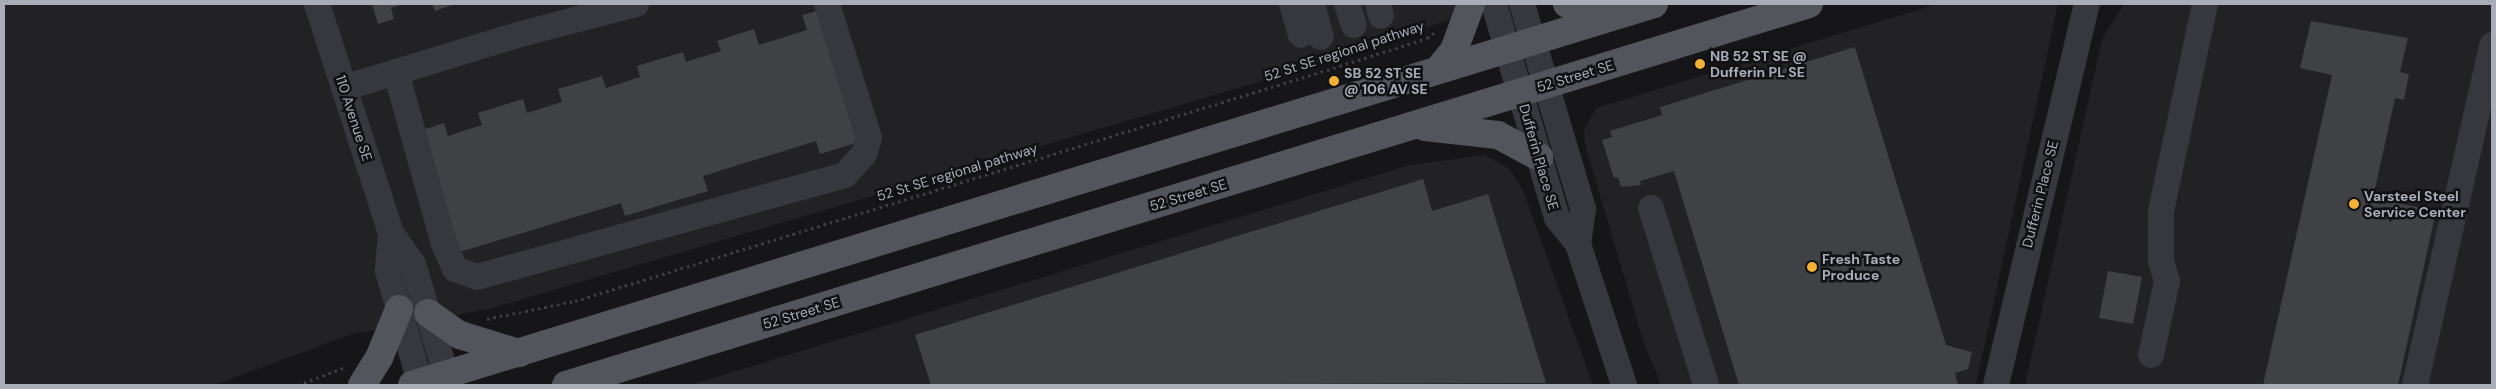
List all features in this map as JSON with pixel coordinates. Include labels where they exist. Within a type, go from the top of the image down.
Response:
[{"type":"main road","points":[[1438,70],[1454,50],[1471,4]]},
{"type":"main road","points":[[1567,4],[1646,6]]},
{"type":"main road","name":"52 Street SE","points":[[566,385],[1809,4]]},
{"type":"main road","points":[[417,384],[448,380],[519,354],[1646,6]]},
{"type":"main road","points":[[1413,125],[1498,135],[1539,157]]},
{"type":"main road","points":[[362,385],[379,358],[399,309]]},
{"type":"main road","points":[[428,314],[460,334],[519,354]]},
{"type":"street","name":"110 Avenue SE","points":[[317,4],[391,232],[413,264],[448,380]]},
{"type":"street","points":[[344,88],[636,4]]},
{"type":"street","points":[[396,72],[444,244],[455,269],[478,277],[845,175],[864,154],[868,138],[827,4]]},
{"type":"street","points":[[1292,4],[1311,36],[1312,4]]},
{"type":"street","name":"Dufferin Place SE","points":[[1494,4],[1558,218],[1578,244],[1618,383]]},
{"type":"street","name":"Dufferin Place SE","points":[[1522,4],[1583,209],[1578,244]]},
{"type":"street","name":"Dufferin Place SE","points":[[1996,385],[2087,4]]},
{"type":"street","points":[[2151,355],[2167,280],[2161,261],[2161,211],[2205,4]]},
{"type":"street","points":[[2415,385],[2492,45]]},
{"type":"street","points":[[1651,208],[1706,385]]},
{"type":"street","name":"110 Avenue SE","points":[[391,232],[388,271],[417,384]]},
{"type":"path","name":"52 St SE regional pathway","points":[[483,320],[575,300],[847,218],[1427,38],[1442,26]]},
{"type":"path","points":[[298,385],[332,375],[351,360]]},
{"type":"shaded area","points":[[4,4],[1498,4],[1279,76],[489,309],[352,334],[214,385],[4,385]]},
{"type":"shaded area","points":[[1937,4],[2058,4],[1976,385],[1661,385],[1643,340],[1585,145],[1584,130],[1596,108]]},
{"type":"shaded area","points":[[2124,4],[2492,4],[2492,385],[2025,385],[2102,39]]},
{"type":"shaded area","points":[[1484,155],[1508,167],[1523,190],[1593,385],[690,385],[1410,165]]},
{"type":"building","points":[[372,4],[403,4],[391,8],[394,19],[378,24]]},
{"type":"building","points":[[432,4],[455,4],[435,11]]},
{"type":"building","points":[[821,10],[862,141],[820,154],[816,141],[703,176],[708,191],[625,216],[621,203],[460,252],[423,130],[444,123],[448,136],[482,125],[478,113],[523,99],[527,113],[562,102],[558,89],[602,76],[606,88],[640,77],[637,66],[683,52],[686,62],[721,51],[717,41],[754,29],[759,45],[807,30],[802,15]]},
{"type":"building","name":"Varsteel Steel Service Center","points":[[2311,21],[2408,38],[2400,72],[2409,74],[2404,100],[2395,98],[2373,198],[2436,211],[2398,385],[2263,385],[2332,75],[2300,68]]},
{"type":"building","name":"Fresh Taste Produce","points":[[1855,47],[1946,345],[1972,352],[1968,369],[1955,373],[1958,385],[1739,385],[1674,171],[1640,181],[1641,185],[1621,187],[1618,177],[1614,178],[1602,140],[1612,137],[1610,131],[1662,115],[1660,107]]},
{"type":"building","points":[[1423,179],[1432,211],[1488,194],[1546,383],[931,385],[915,335]]},
{"type":"building","points":[[2108,271],[2142,277],[2133,324],[2099,318]]},
{"type":"place","name":"NB 52 ST SE @ Dufferin PL SE","points":[[1700,64]]},
{"type":"place","name":"SB 52 ST SE @ 106 AV SE","points":[[1334,81]]},
{"type":"place","name":"Varsteel Steel Service Center","points":[[2354,204]]},
{"type":"place","name":"Fresh Taste Produce","points":[[1812,267]]}]
